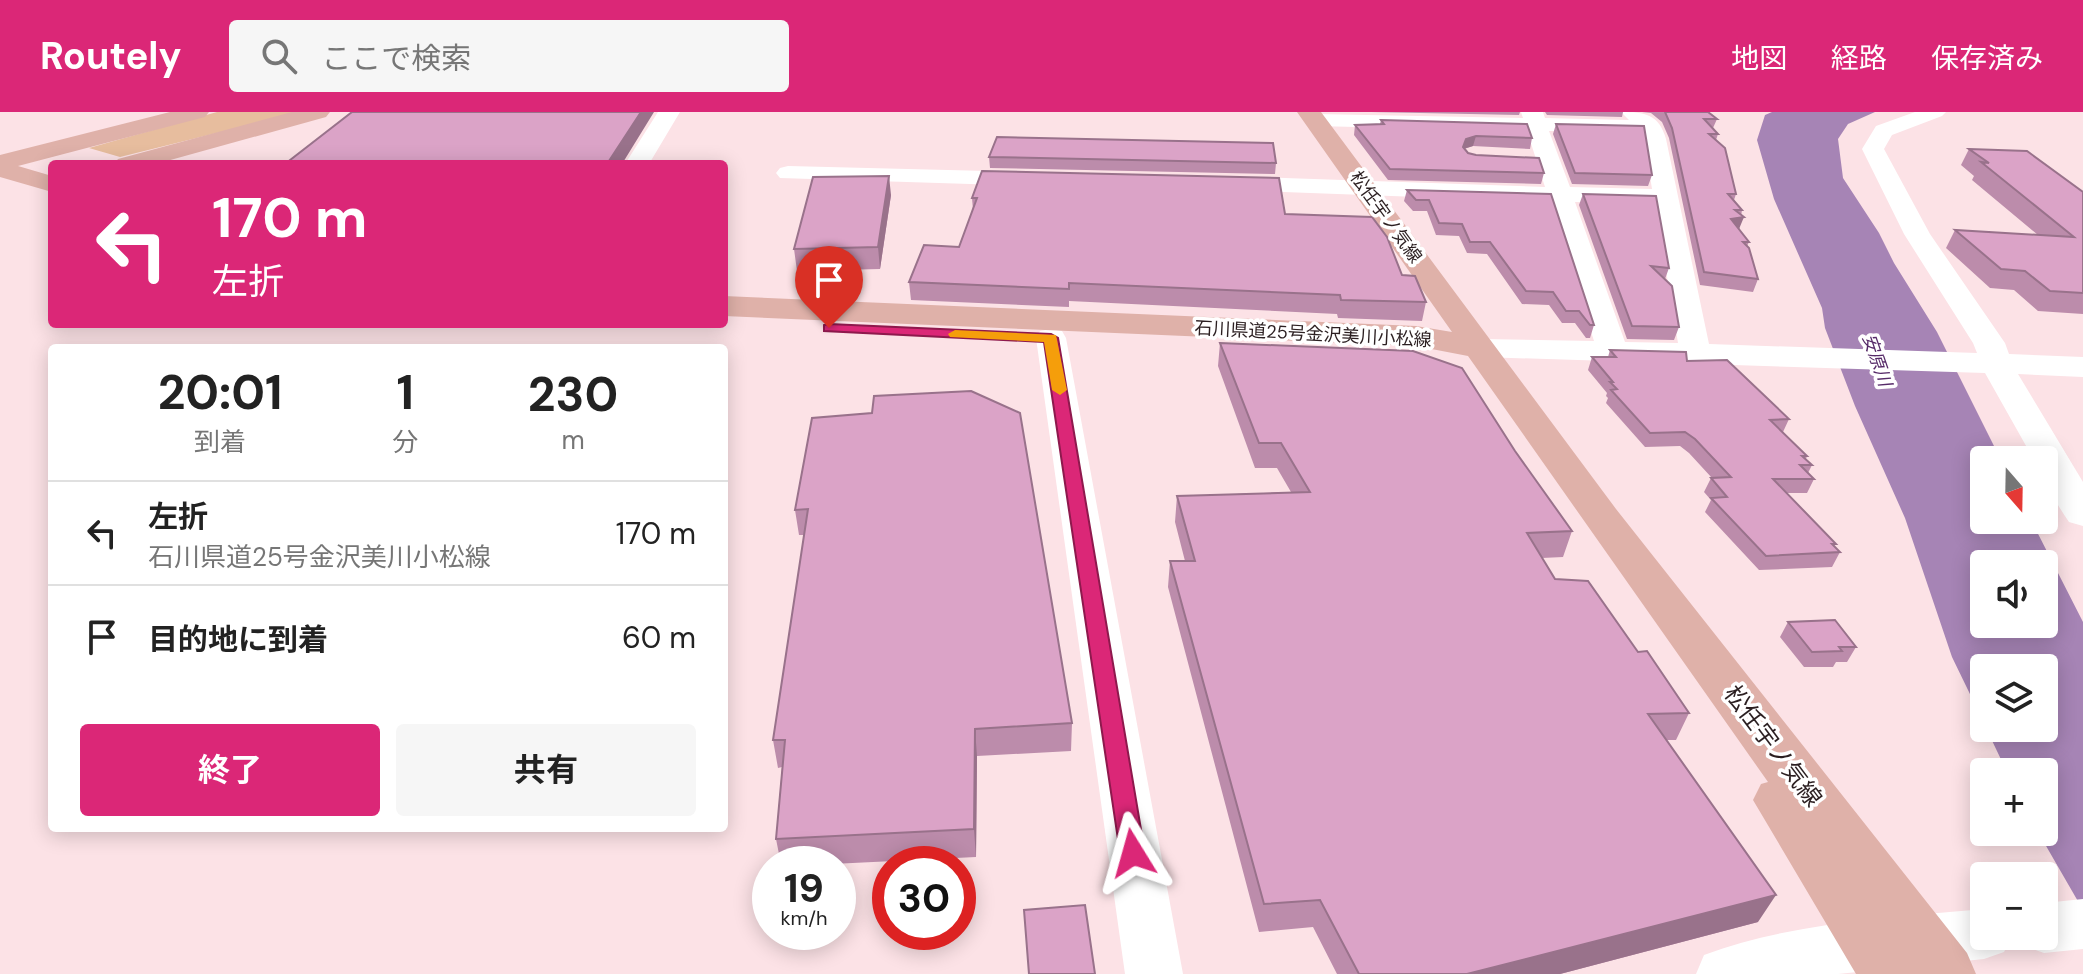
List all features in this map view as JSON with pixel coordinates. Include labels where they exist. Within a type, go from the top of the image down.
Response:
[{"type":"main road","points":[[5,160],[197,112]]},
{"type":"main road","points":[[142,160],[318,112]]},
{"type":"main road","name":"松任宇ノ気線","points":[[1312,116],[1481,348],[1907,958]]},
{"type":"main road","points":[[5,160],[48,165]]},
{"type":"main road","points":[[5,160],[48,184]]},
{"type":"main road","points":[[10,199],[48,187]]},
{"type":"main road","name":"石川県道25号金沢美川小松線","points":[[728,306],[1416,336],[1481,348]]},
{"type":"main road","name":"石川県道25号金沢美川小松線","points":[[728,322],[1144,344],[1425,353],[1481,348]]},
{"type":"street","points":[[639,160],[669,112]]},
{"type":"street","points":[[1935,112],[1884,131],[1873,149],[1917,234],[1989,343],[1986,364],[2083,514]]},
{"type":"street","points":[[1312,116],[1642,120],[1664,197],[1695,353]]},
{"type":"street","points":[[1534,118],[1613,351]]},
{"type":"street","points":[[1518,158],[1547,159]]},
{"type":"street","points":[[788,173],[1062,180]]},
{"type":"street","points":[[1205,183],[1664,197]]},
{"type":"street","points":[[1051,338],[1154,974]]},
{"type":"street","points":[[1481,348],[1789,355],[2083,367]]},
{"type":"street","points":[[2058,927],[2083,924]]},
{"type":"street","points":[[1725,974],[1830,949],[1907,958],[1970,938]]},
{"type":"shaded area","points":[[217,112],[301,112],[120,157],[89,148]]},
{"type":"water","name":"安原川","points":[[1772,112],[1875,112],[1848,124],[1838,139],[1843,178],[1937,332],[1994,446],[1970,446],[1970,534],[2038,534],[2046,550],[1970,550],[1970,638],[2058,638],[2058,573],[2083,622],[2083,910],[2046,846],[2058,846],[2058,758],[2000,758],[1993,742],[2058,742],[2058,654],[1970,654],[1970,694],[1952,657],[1905,518],[1855,406],[1825,328],[1822,308],[1774,199],[1757,140],[1765,115]]},
{"type":"building","points":[[352,112],[641,112],[610,160],[290,160]]},
{"type":"building","points":[[1665,112],[1708,112],[1717,119],[1704,119],[1718,134],[1709,134],[1725,148],[1736,194],[1728,194],[1742,210],[1735,210],[1744,217],[1731,219],[1749,242],[1743,242],[1749,248],[1758,279],[1704,272],[1672,128]]},
{"type":"building","points":[[1381,120],[1527,124],[1532,138],[1476,136],[1466,139],[1463,147],[1468,153],[1476,155],[1539,158],[1544,173],[1390,169],[1355,125],[1384,124]]},
{"type":"building","points":[[1556,124],[1644,126],[1652,175],[1575,173]]},
{"type":"building","points":[[997,137],[1273,143],[1276,163],[989,157]]},
{"type":"building","points":[[1969,149],[2027,151],[2083,192],[2083,293],[2050,291],[2025,271],[2001,269],[1955,230],[2074,237]]},
{"type":"building","points":[[982,171],[1279,178],[1285,214],[1372,217],[1387,237],[1402,275],[1415,276],[1426,302],[1341,300],[1340,295],[1069,283],[1069,289],[909,282],[924,245],[959,247],[977,198],[972,198]]},
{"type":"building","points":[[889,176],[878,247],[794,249],[813,177]]},
{"type":"building","points":[[1407,190],[1551,194],[1594,325],[1590,325],[1579,311],[1566,311],[1553,292],[1526,291],[1490,242],[1470,242],[1462,224],[1439,223],[1429,200],[1416,200]]},
{"type":"building","points":[[1583,194],[1656,196],[1669,268],[1651,266],[1672,286],[1679,327],[1632,326]]},
{"type":"building","points":[[1220,343],[1413,351],[1462,368],[1515,451],[1572,531],[1527,533],[1555,579],[1588,581],[1638,652],[1647,651],[1689,713],[1648,714],[1776,895],[1467,974],[1359,974],[1320,900],[1264,904],[1170,561],[1195,561],[1177,496],[1310,492],[1281,443],[1259,443]]},
{"type":"building","points":[[1610,350],[1686,352],[1687,361],[1727,360],[1789,419],[1770,420],[1807,456],[1802,456],[1812,465],[1800,465],[1814,479],[1773,479],[1836,544],[1832,544],[1840,552],[1766,556],[1711,498],[1727,497],[1711,478],[1731,477],[1685,432],[1650,433],[1611,390],[1617,389],[1592,357],[1616,357]]},
{"type":"building","points":[[971,391],[1020,413],[1072,723],[975,729],[974,829],[776,839],[785,740],[773,740],[808,509],[795,510],[812,418],[872,413],[874,396]]},
{"type":"building","points":[[1835,620],[1856,647],[1812,652],[1788,622]]},
{"type":"building","points":[[1085,905],[1095,974],[1029,974],[1024,910]]},
{"type":"slow traffic","points":[[955,334],[1051,338],[1060,390]]},
{"type":"route","points":[[829,328],[1051,338],[1133,853]]}]
